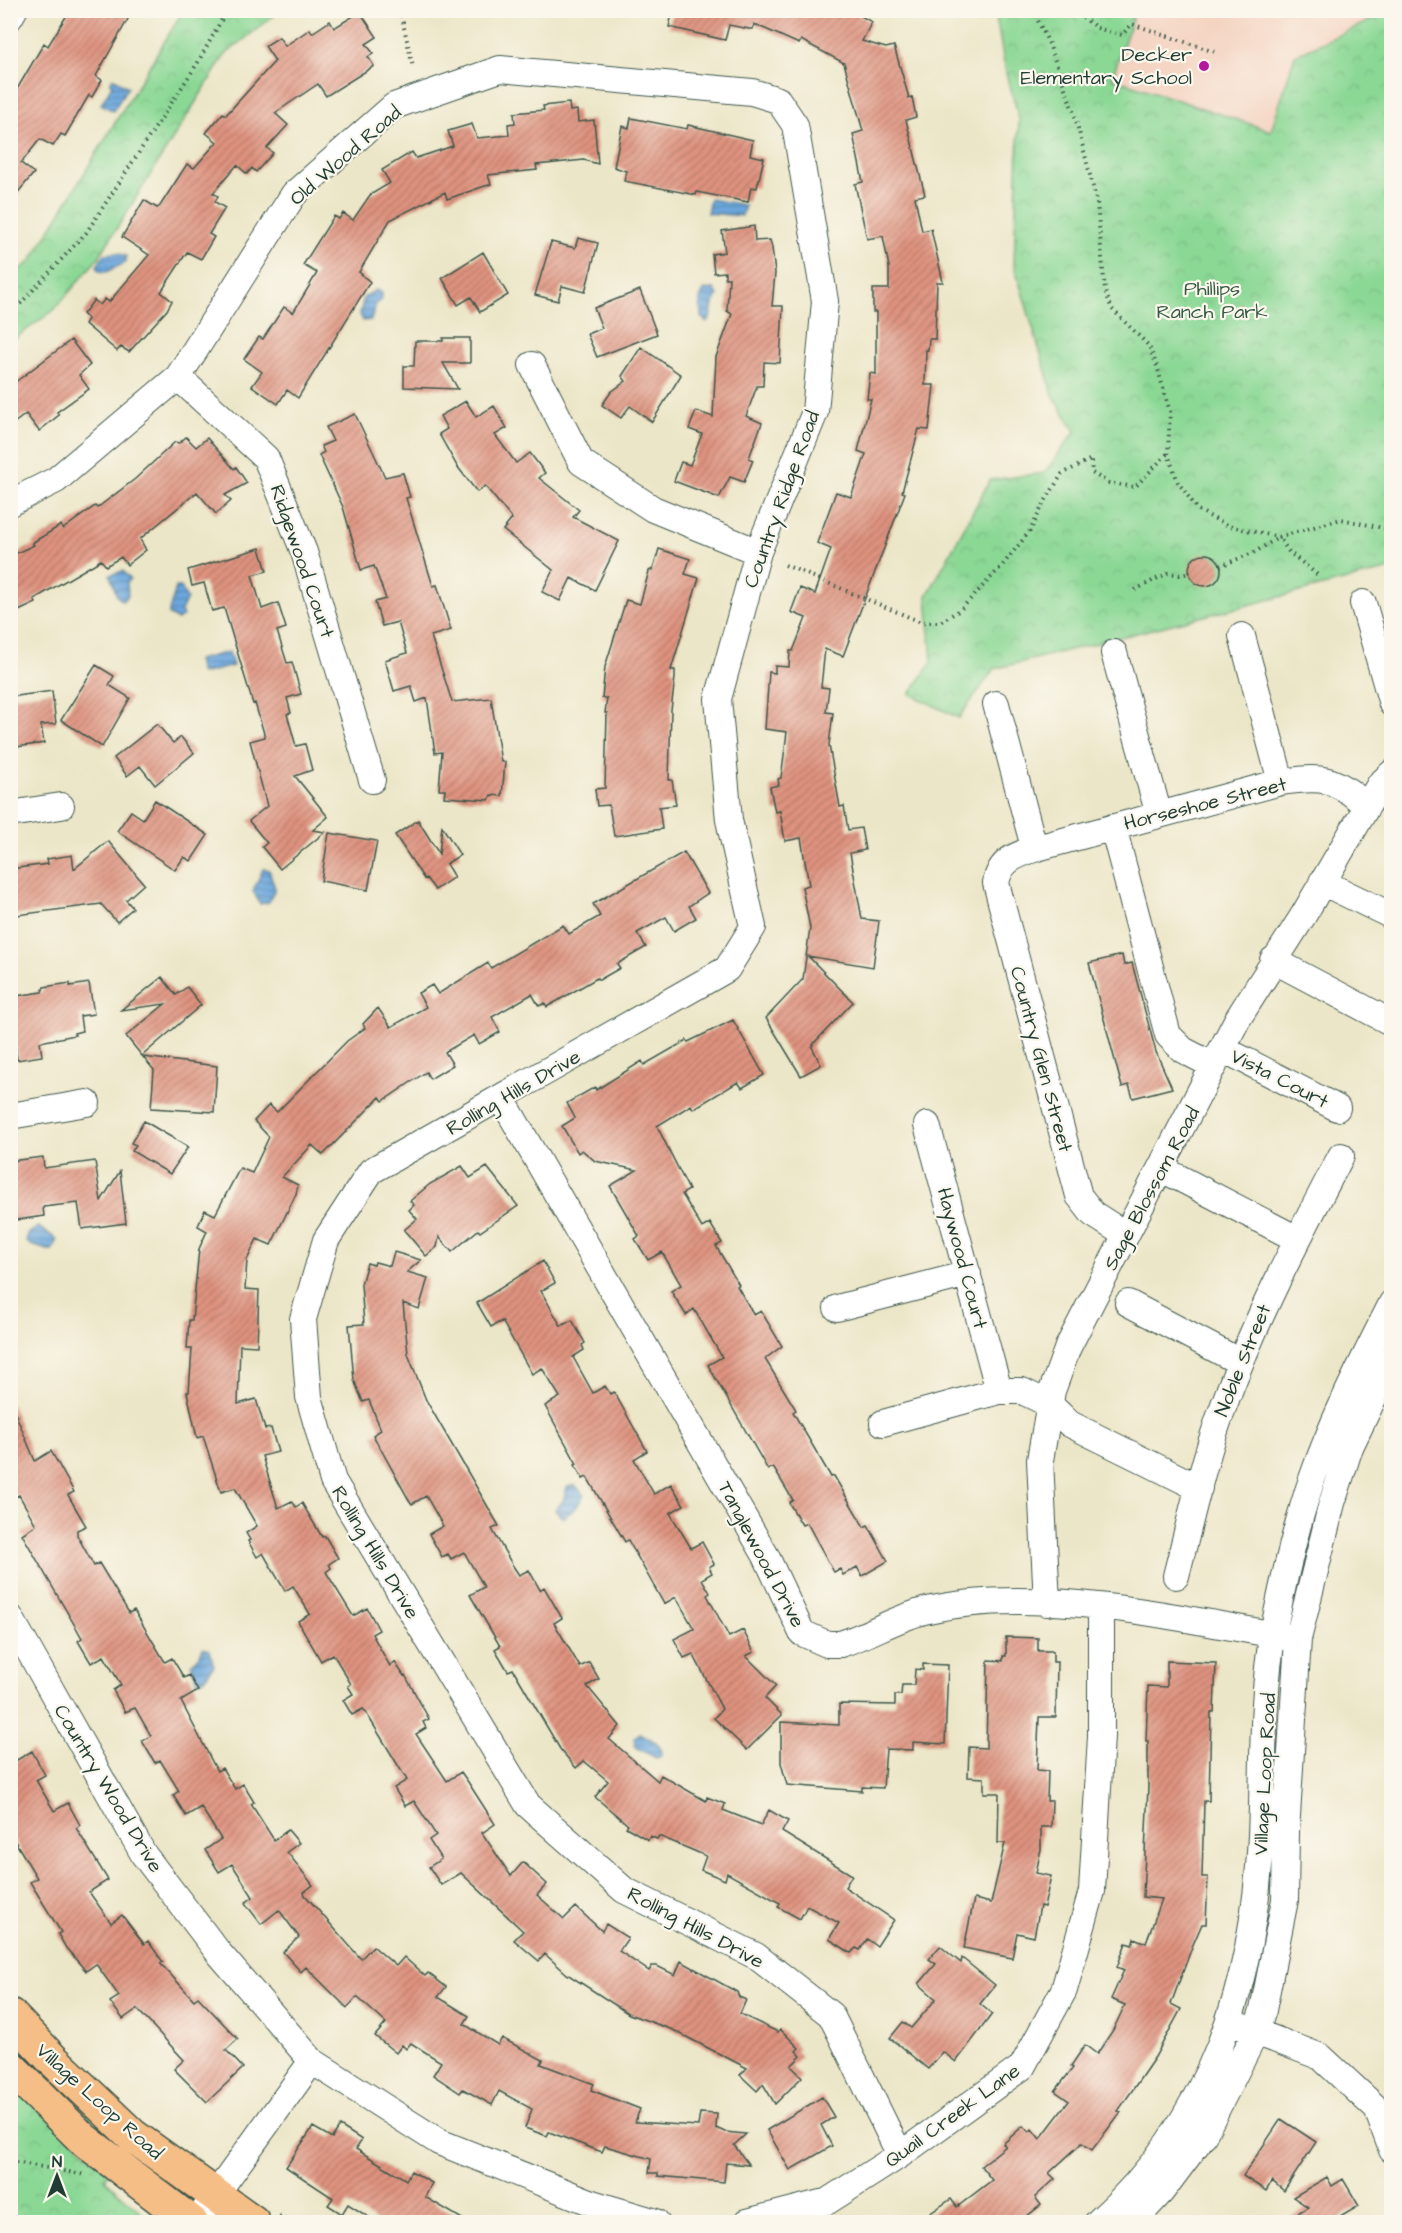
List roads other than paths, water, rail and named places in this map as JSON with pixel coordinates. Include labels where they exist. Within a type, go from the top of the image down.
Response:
[{"type":"main road","name":"Village Loop Road","points":[[10,2015],[205,2210],[253,2223]]},
{"type":"main road","name":"Village Loop Road","points":[[10,2067],[83,2139],[191,2223]]},
{"type":"street","points":[[10,17],[14,10]]},
{"type":"street","name":"Old Wood Road","points":[[10,503],[56,480],[177,377],[294,194],[394,106],[500,69],[752,92],[777,100],[795,125]]},
{"type":"street","name":"Country Ridge Road","points":[[727,969],[753,927],[729,820],[718,699],[758,552],[815,412],[825,301],[795,125]]},
{"type":"street","points":[[532,365],[581,462],[653,509],[758,552]]},
{"type":"street","name":"Ridgewood Court","points":[[177,377],[266,458],[304,552],[372,780]]},
{"type":"street","points":[[1363,603],[1392,704]]},
{"type":"street","points":[[1242,636],[1281,782]]},
{"type":"street","points":[[1114,653],[1159,815]]},
{"type":"street","points":[[996,704],[1031,836],[1037,848]]},
{"type":"street","name":"Sage Blossom Road","points":[[1047,1603],[1040,1460],[1049,1404],[1072,1340],[1237,1020],[1366,806],[1380,784],[1392,773]]},
{"type":"street","name":"Horseshoe Street","points":[[1004,862],[1037,848],[1281,782],[1324,778],[1352,792],[1366,806]]},
{"type":"street","points":[[10,814],[61,806]]},
{"type":"street","name":"Vista Court","points":[[1113,827],[1168,1035],[1183,1050],[1219,1058],[1337,1108]]},
{"type":"street","name":"Country Glen Street","points":[[1004,862],[998,871],[996,883],[1079,1196],[1093,1214],[1126,1235]]},
{"type":"street","points":[[1322,882],[1392,916]]},
{"type":"street","points":[[1273,960],[1392,1023]]},
{"type":"street","name":"Rolling Hills Drive","points":[[727,969],[502,1099],[371,1171],[326,1240],[303,1319],[309,1397],[333,1481],[528,1805],[624,1890],[756,1956],[831,2014],[900,2155]]},
{"type":"street","name":"Tanglewood Drive","points":[[502,1099],[766,1556],[802,1633],[827,1644],[840,1644],[927,1610],[994,1602],[1101,1606],[1298,1639]]},
{"type":"street","points":[[10,1116],[87,1103]]},
{"type":"street","name":"Haywood Court","points":[[927,1125],[999,1391]]},
{"type":"street","name":"Noble Street","points":[[1176,1576],[1215,1428],[1240,1362],[1271,1290],[1341,1156]]},
{"type":"street","points":[[1162,1169],[1297,1239]]},
{"type":"street","points":[[837,1308],[968,1274]]},
{"type":"street","points":[[1128,1303],[1240,1362]]},
{"type":"street","name":"Village Loop Road","points":[[1133,2223],[1161,2192],[1203,2136],[1256,2032],[1272,1970],[1285,1900],[1286,1832],[1298,1639],[1332,1503],[1350,1447],[1375,1385],[1392,1303]]},
{"type":"street","name":"Village Loop Road","points":[[1098,2223],[1127,2196],[1172,2140],[1205,2081],[1229,2022],[1247,1959],[1257,1900],[1266,1705],[1273,1635],[1295,1537],[1312,1479],[1392,1359]]},
{"type":"street","points":[[883,1423],[999,1391],[1022,1391],[1049,1404],[1070,1424],[1199,1488]]},
{"type":"street","name":"Quail Creek Lane","points":[[747,2223],[828,2201],[900,2155],[1022,2067],[1064,1990],[1092,1891],[1101,1736],[1101,1606]]},
{"type":"street","name":"Country Wood Drive","points":[[10,1617],[144,1855],[218,1952],[312,2061]]},
{"type":"street","points":[[1229,2022],[1321,2057],[1377,2109],[1392,2150]]},
{"type":"street","points":[[205,2210],[312,2061],[439,2142],[595,2204],[656,2223]]},
{"type":"water","points":[[113,78],[128,87],[113,111],[101,104],[113,84],[110,83]]},
{"type":"water","points":[[710,199],[745,205],[742,216],[707,213]]},
{"type":"water","points":[[118,253],[126,256],[125,263],[106,272],[99,271],[97,266],[105,254]]},
{"type":"water","points":[[714,289],[718,295],[713,304],[710,319],[706,322],[701,317],[700,299],[704,290]]},
{"type":"water","points":[[376,290],[382,293],[382,299],[376,304],[371,320],[363,321],[360,314],[364,297]]},
{"type":"water","points":[[123,571],[130,579],[127,583],[128,596],[123,601],[117,596],[110,575]]},
{"type":"water","points":[[176,587],[181,587],[187,599],[181,611],[183,616],[178,620],[169,615]]},
{"type":"water","points":[[229,652],[233,666],[201,674],[197,660]]},
{"type":"water","points":[[263,869],[269,870],[275,888],[269,902],[260,904],[253,891]]},
{"type":"water","points":[[38,1227],[57,1239],[52,1251],[31,1245],[26,1241],[28,1234]]},
{"type":"water","points":[[575,1485],[584,1495],[576,1508],[563,1518],[555,1510],[563,1501],[567,1487]]},
{"type":"water","points":[[203,1648],[210,1650],[214,1665],[204,1679],[198,1681],[191,1664],[199,1657]]},
{"type":"water","points":[[640,1733],[656,1742],[662,1751],[661,1756],[656,1758],[636,1747],[634,1738]]},
{"type":"place","name":"Decker Elementary School","points":[[1204,66]]},
{"type":"park label","name":"Phillips Ranch Park","points":[[1212,300]]}]
